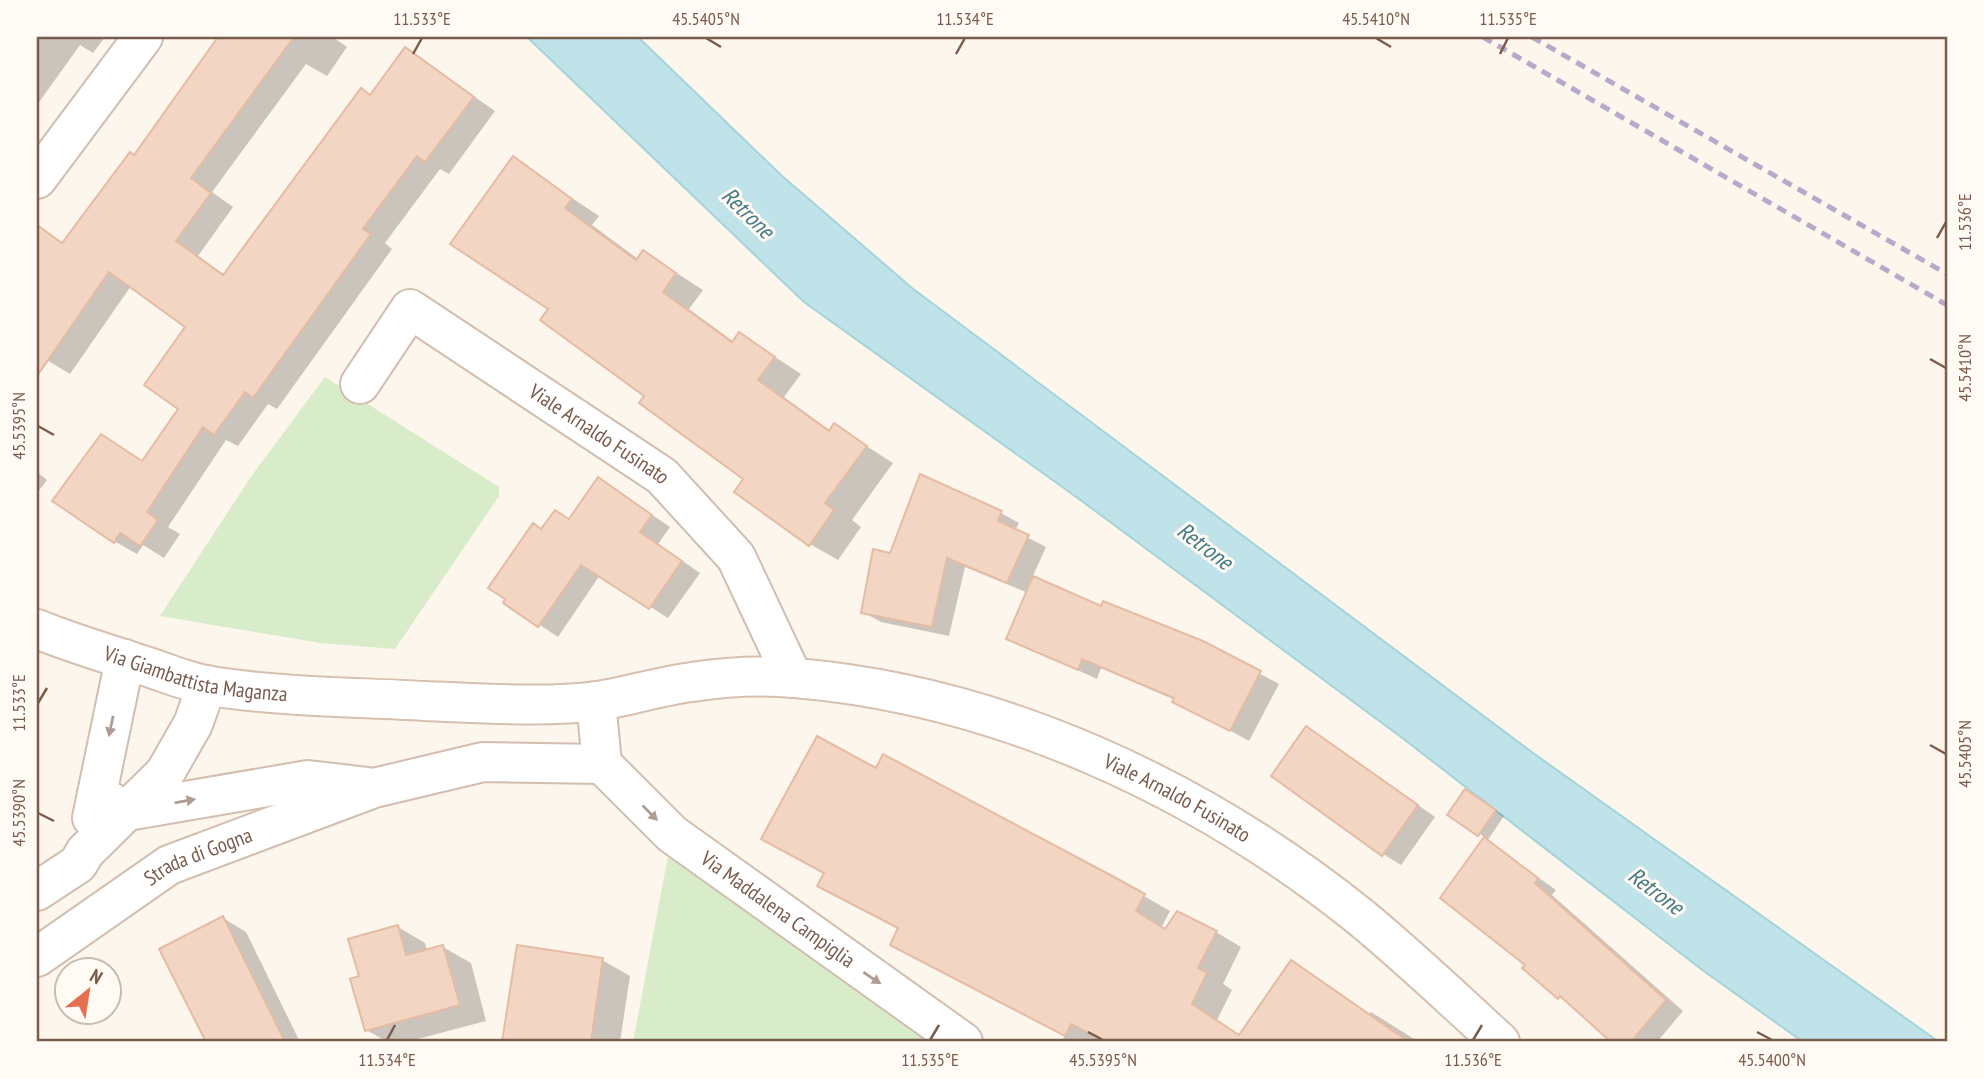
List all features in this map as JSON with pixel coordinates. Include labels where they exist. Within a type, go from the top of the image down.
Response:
[{"type":"street","points":[[37,178],[143,37]]},
{"type":"street","name":"Viale Arnaldo Fusinato","points":[[360,384],[410,309],[662,476],[736,557],[793,678]]},
{"type":"street","name":"Via Giambattista Maganza","points":[[37,629],[207,685],[358,699]]},
{"type":"street","points":[[37,891],[78,864],[112,803],[125,659]]},
{"type":"street","name":"Viale Arnaldo Fusinato","points":[[358,699],[477,703],[596,701],[694,681],[793,678],[963,708],[1040,733],[1185,799],[1268,850],[1356,914],[1429,975],[1500,1042]]},
{"type":"street","points":[[112,803],[165,773],[193,724],[207,685]]},
{"type":"street","points":[[596,701],[602,765]]},
{"type":"street","name":"Strada di Gogna","points":[[37,957],[169,865],[374,788],[483,762],[602,765]]},
{"type":"street","name":"Via Maddalena Campiglia","points":[[602,765],[672,834],[963,1042]]},
{"type":"street","name":"Strada di Gogna","points":[[112,803],[308,780],[374,788]]},
{"type":"green space","points":[[325,377],[499,487],[499,496],[395,649],[320,643],[160,616],[250,478]]},
{"type":"green space","points":[[672,834],[963,1042],[633,1042]]},
{"type":"water","name":"Retrone","points":[[527,37],[638,37],[781,175],[912,288],[1533,753],[1939,1042],[1803,1042],[1701,969],[1401,737],[1079,499],[804,302]]},
{"type":"building","points":[[218,37],[294,37],[191,178],[211,193],[176,241],[223,275],[361,88],[370,95],[405,47],[474,97],[425,162],[417,156],[363,229],[371,234],[253,398],[245,392],[214,435],[203,427],[147,512],[158,520],[140,546],[120,533],[114,543],[52,501],[101,434],[142,461],[178,409],[144,385],[185,327],[109,272],[37,376],[37,225],[62,243],[130,152],[134,155]]},
{"type":"building","points":[[513,156],[572,199],[565,208],[636,260],[643,250],[676,273],[663,292],[732,342],[739,332],[775,357],[758,380],[829,431],[834,423],[867,446],[825,503],[834,510],[809,546],[734,492],[743,479],[639,403],[644,396],[540,320],[548,309],[450,244]]},
{"type":"building","points":[[920,474],[1002,511],[998,521],[1029,535],[1007,583],[947,558],[932,627],[861,613],[873,549],[890,553]]},
{"type":"building","points":[[598,477],[652,515],[640,532],[682,561],[649,609],[581,565],[538,627],[503,603],[505,599],[488,588],[533,523],[541,529],[555,510],[569,519]]},
{"type":"building","points":[[1033,576],[1101,606],[1103,601],[1203,641],[1261,671],[1230,731],[1172,702],[1174,698],[1082,659],[1078,670],[1006,639]]},
{"type":"building","points":[[1306,726],[1418,805],[1382,856],[1271,776]]},
{"type":"building","points":[[817,736],[876,768],[883,754],[1145,894],[1136,911],[1165,929],[1177,911],[1217,931],[1198,968],[1207,973],[1192,1004],[1239,1035],[1291,960],[1409,1042],[1107,1042],[1071,1024],[1065,1036],[890,945],[898,928],[817,886],[824,873],[761,839]]},
{"type":"building","points":[[1465,789],[1496,810],[1478,836],[1447,815]]},
{"type":"building","points":[[1484,837],[1538,878],[1535,883],[1666,1000],[1631,1042],[1611,1042],[1560,996],[1558,999],[1522,968],[1525,965],[1440,898]]},
{"type":"building","points":[[223,916],[285,1042],[206,1042],[159,949]]},
{"type":"building","points":[[398,925],[406,955],[443,945],[460,1005],[365,1031],[350,979],[359,976],[348,939]]},
{"type":"building","points":[[517,945],[603,958],[591,1042],[502,1042]]},
{"type":"railway","points":[[1483,37],[1947,305]]},
{"type":"railway","points":[[1532,37],[1947,274]]}]
